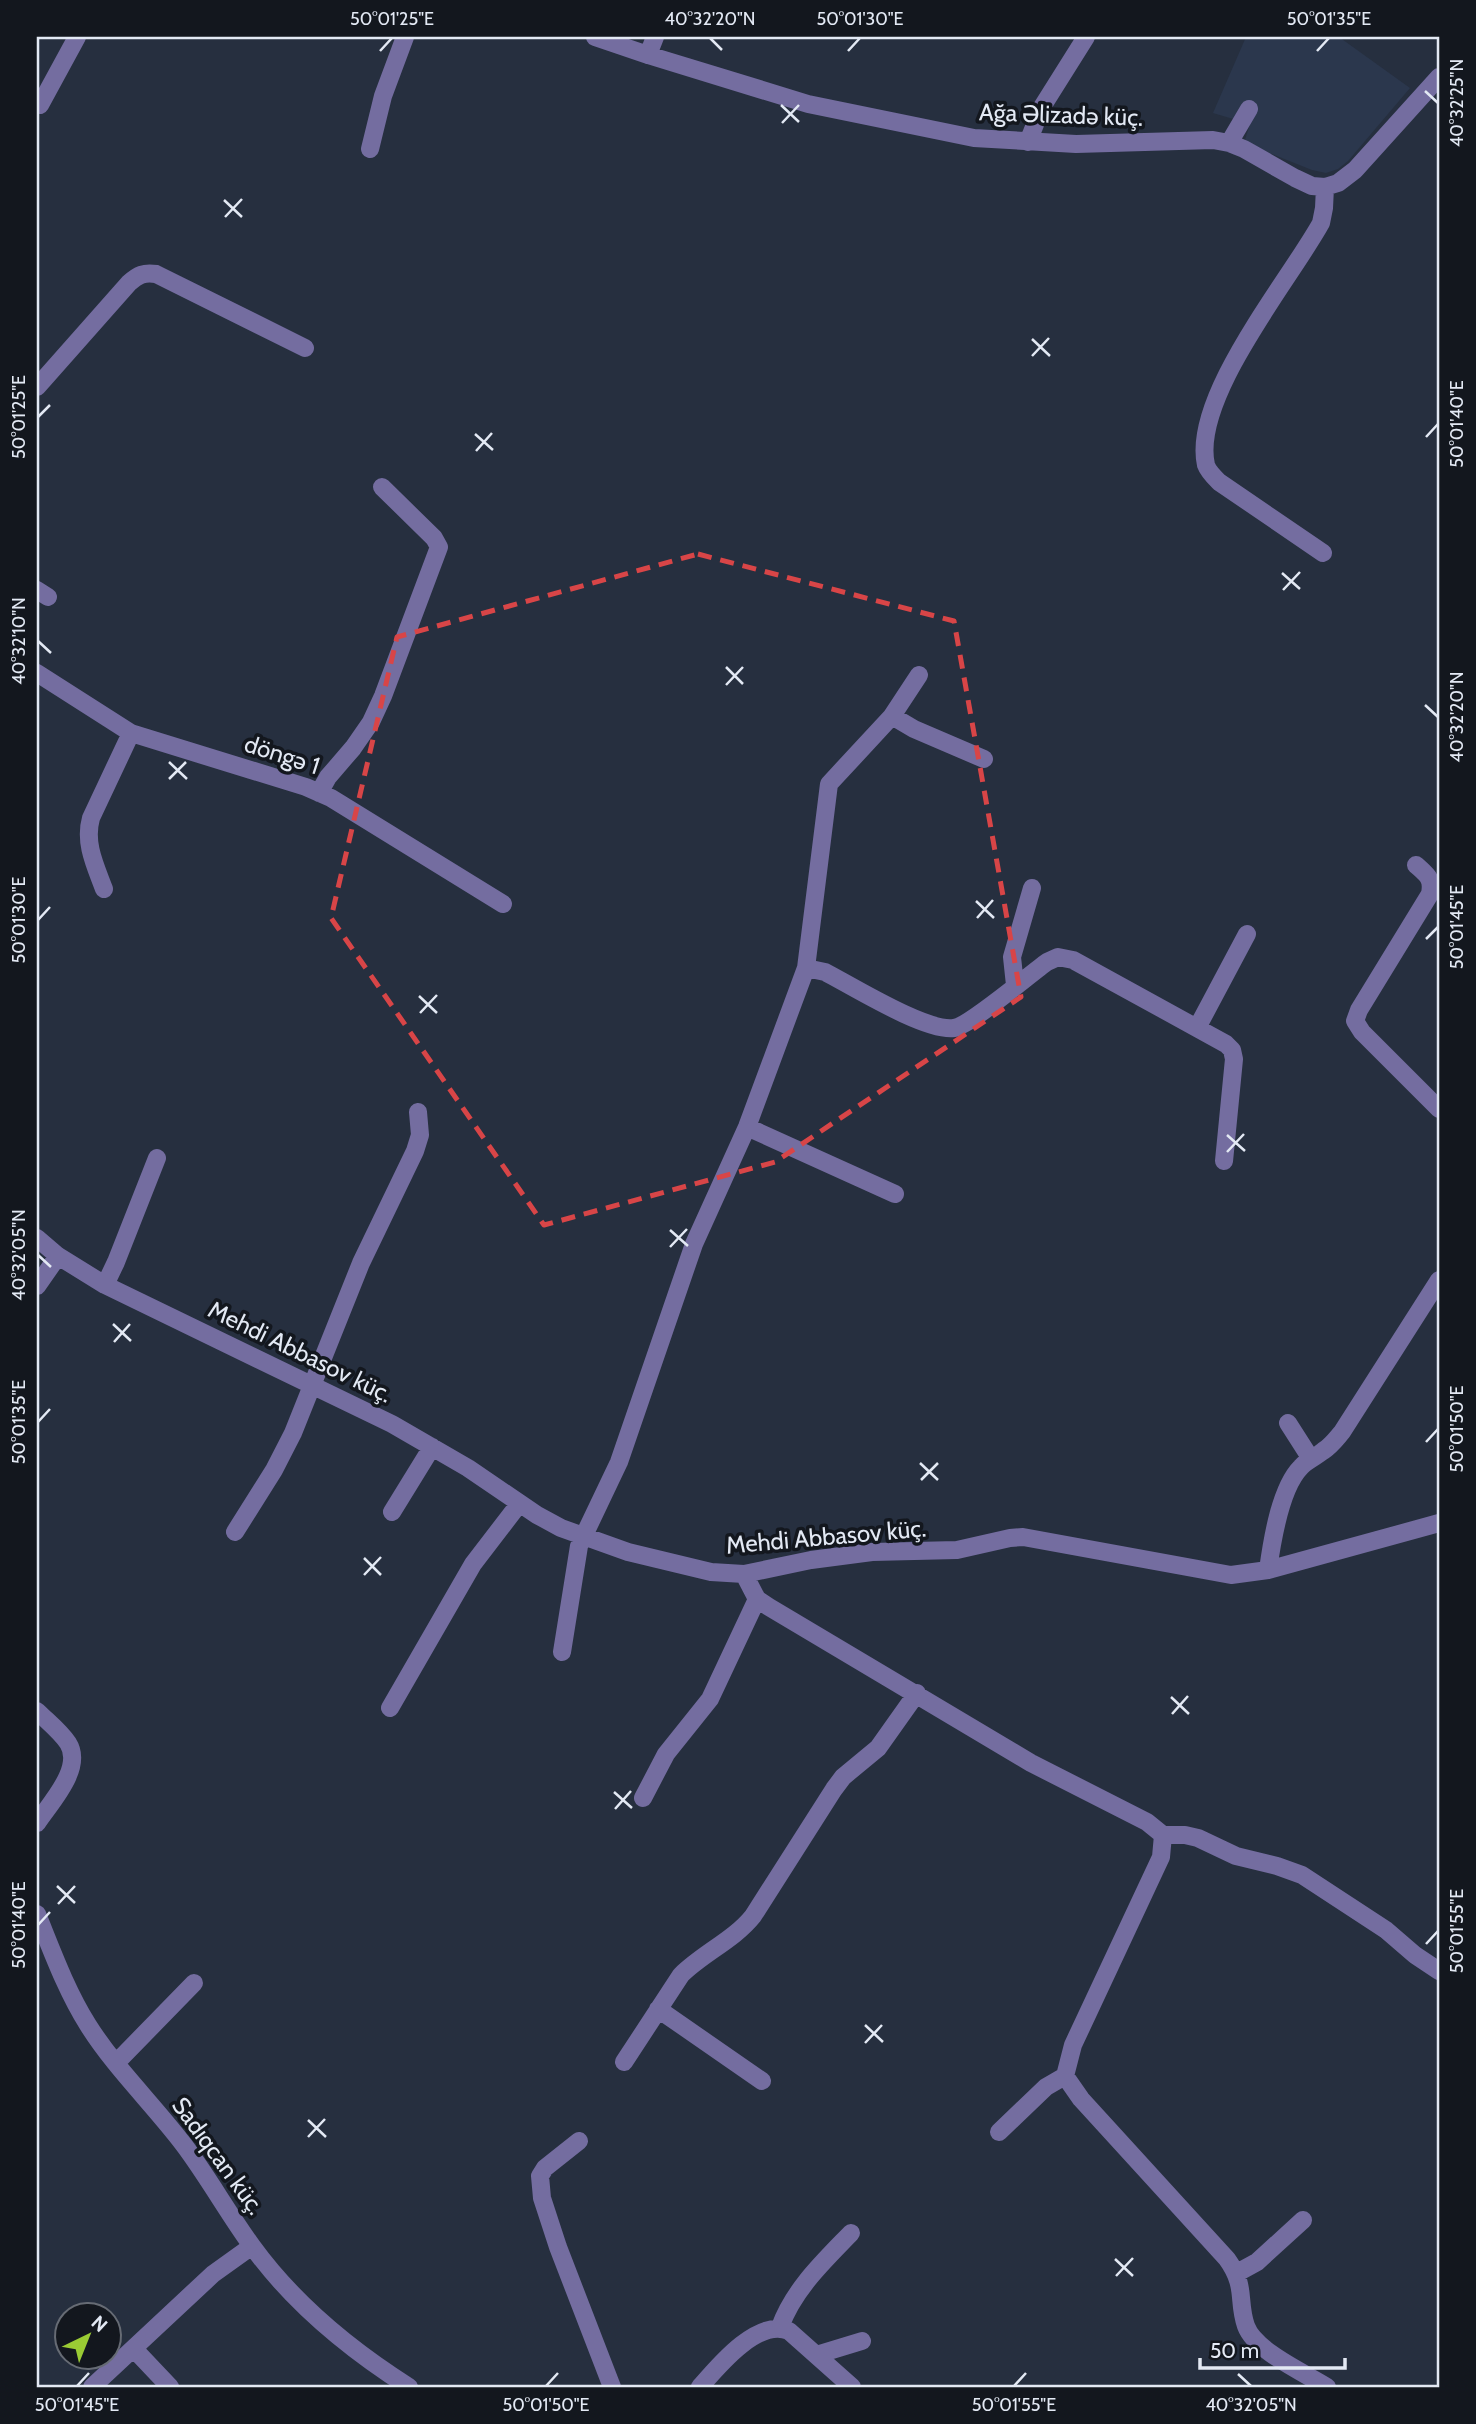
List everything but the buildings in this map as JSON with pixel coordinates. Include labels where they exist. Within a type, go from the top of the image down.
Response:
[{"type":"street","points":[[40,105],[77,37]]},
{"type":"street","points":[[370,149],[383,96],[405,37]]},
{"type":"street","name":"Ağa Əlizadə küç.","points":[[595,37],[808,104],[974,138],[1076,144],[1213,140],[1229,143],[1312,186],[1325,187]]},
{"type":"street","points":[[648,55],[655,37]]},
{"type":"street","points":[[1028,142],[1042,107],[1086,37]]},
{"type":"street","points":[[1323,554],[1219,482],[1206,468],[1205,444],[1210,413],[1241,349],[1321,223],[1325,187],[1338,183],[1355,170],[1439,77]]},
{"type":"street","points":[[1229,143],[1249,109]]},
{"type":"street","points":[[37,387],[129,283],[136,276],[147,272],[305,348]]},
{"type":"street","points":[[319,793],[328,777],[371,722],[439,547],[434,538],[382,488]]},
{"type":"street","name":"döngə 1","points":[[37,673],[131,733],[319,793],[503,904]]},
{"type":"street","points":[[562,1652],[575,1559],[582,1536],[619,1462],[694,1244],[747,1127],[806,968],[829,784],[892,716],[919,675]]},
{"type":"street","points":[[892,716],[914,729],[984,758]]},
{"type":"street","points":[[104,889],[89,846],[88,831],[91,818],[131,733]]},
{"type":"street","points":[[1416,865],[1430,877],[1430,894],[1359,1010],[1355,1021],[1362,1032],[1439,1108]]},
{"type":"street","points":[[1015,985],[1012,957],[1032,888]]},
{"type":"street","points":[[1198,1028],[1247,934]]},
{"type":"street","points":[[806,968],[825,972],[931,1026],[955,1028],[972,1020],[1046,962],[1058,957],[1073,960],[1198,1028],[1232,1050],[1234,1059],[1224,1161]]},
{"type":"street","points":[[235,1532],[274,1470],[293,1433],[361,1263],[415,1151],[420,1135],[418,1112]]},
{"type":"street","points":[[747,1127],[895,1194]]},
{"type":"street","points":[[105,1285],[117,1262],[157,1158]]},
{"type":"street","name":"Mehdi Abbasov küç.","points":[[37,1238],[58,1256],[105,1285],[312,1383],[432,1447],[561,1528],[666,1562],[711,1572],[744,1574],[811,1560],[872,1552],[957,1550],[1023,1537],[1231,1574],[1268,1570],[1439,1523]]},
{"type":"street","points":[[37,1286],[58,1256]]},
{"type":"street","points":[[1268,1570],[1272,1544],[1295,1474],[1331,1446],[1342,1432],[1439,1280]]},
{"type":"street","points":[[1288,1423],[1311,1459]]},
{"type":"street","points":[[391,1512],[432,1447]]},
{"type":"street","points":[[390,1708],[473,1564],[519,1504]]},
{"type":"street","points":[[744,1574],[757,1599],[1031,1763],[1147,1822],[1163,1835],[1198,1838],[1236,1856],[1302,1875],[1386,1930],[1439,1971]]},
{"type":"street","points":[[643,1798],[666,1754],[710,1699],[757,1599]]},
{"type":"street","points":[[624,2062],[681,1975],[692,1963],[746,1926],[834,1789],[844,1776],[878,1748],[917,1693]]},
{"type":"street","points":[[37,1710],[71,1746],[73,1758],[64,1781],[37,1823]]},
{"type":"street","points":[[999,2132],[1046,2087],[1065,2076],[1073,2045],[1161,1857],[1163,1835]]},
{"type":"street","name":"Sadıqcan küç.","points":[[37,1914],[69,1991],[88,2025],[182,2142],[252,2246],[279,2279],[329,2329],[366,2360],[409,2387]]},
{"type":"street","points":[[116,2063],[194,1983]]},
{"type":"street","points":[[658,2009],[762,2081]]},
{"type":"street","points":[[1065,2076],[1081,2099],[1138,2165],[1227,2259],[1237,2273],[1245,2325],[1251,2336],[1263,2347],[1327,2387]]},
{"type":"street","points":[[579,2141],[544,2168],[540,2176],[542,2198],[612,2387]]},
{"type":"street","points":[[1237,2273],[1257,2262],[1303,2220]]},
{"type":"street","points":[[780,2327],[786,2311],[801,2287],[851,2233]]},
{"type":"street","points":[[92,2387],[213,2274],[252,2246]]},
{"type":"street","points":[[700,2387],[732,2353],[769,2328],[780,2327],[789,2331],[852,2387]]},
{"type":"street","points":[[816,2355],[862,2340]]},
{"type":"street","points":[[134,2349],[170,2387]]},
{"type":"highlighted area","points":[[698,554],[954,621],[1021,997],[775,1162],[544,1225],[331,918],[397,637]]},
{"type":"shaded area","points":[[1246,37],[1339,37],[1410,88],[1348,161],[1338,169],[1326,173],[1312,170],[1244,143],[1250,124],[1213,113]]}]
